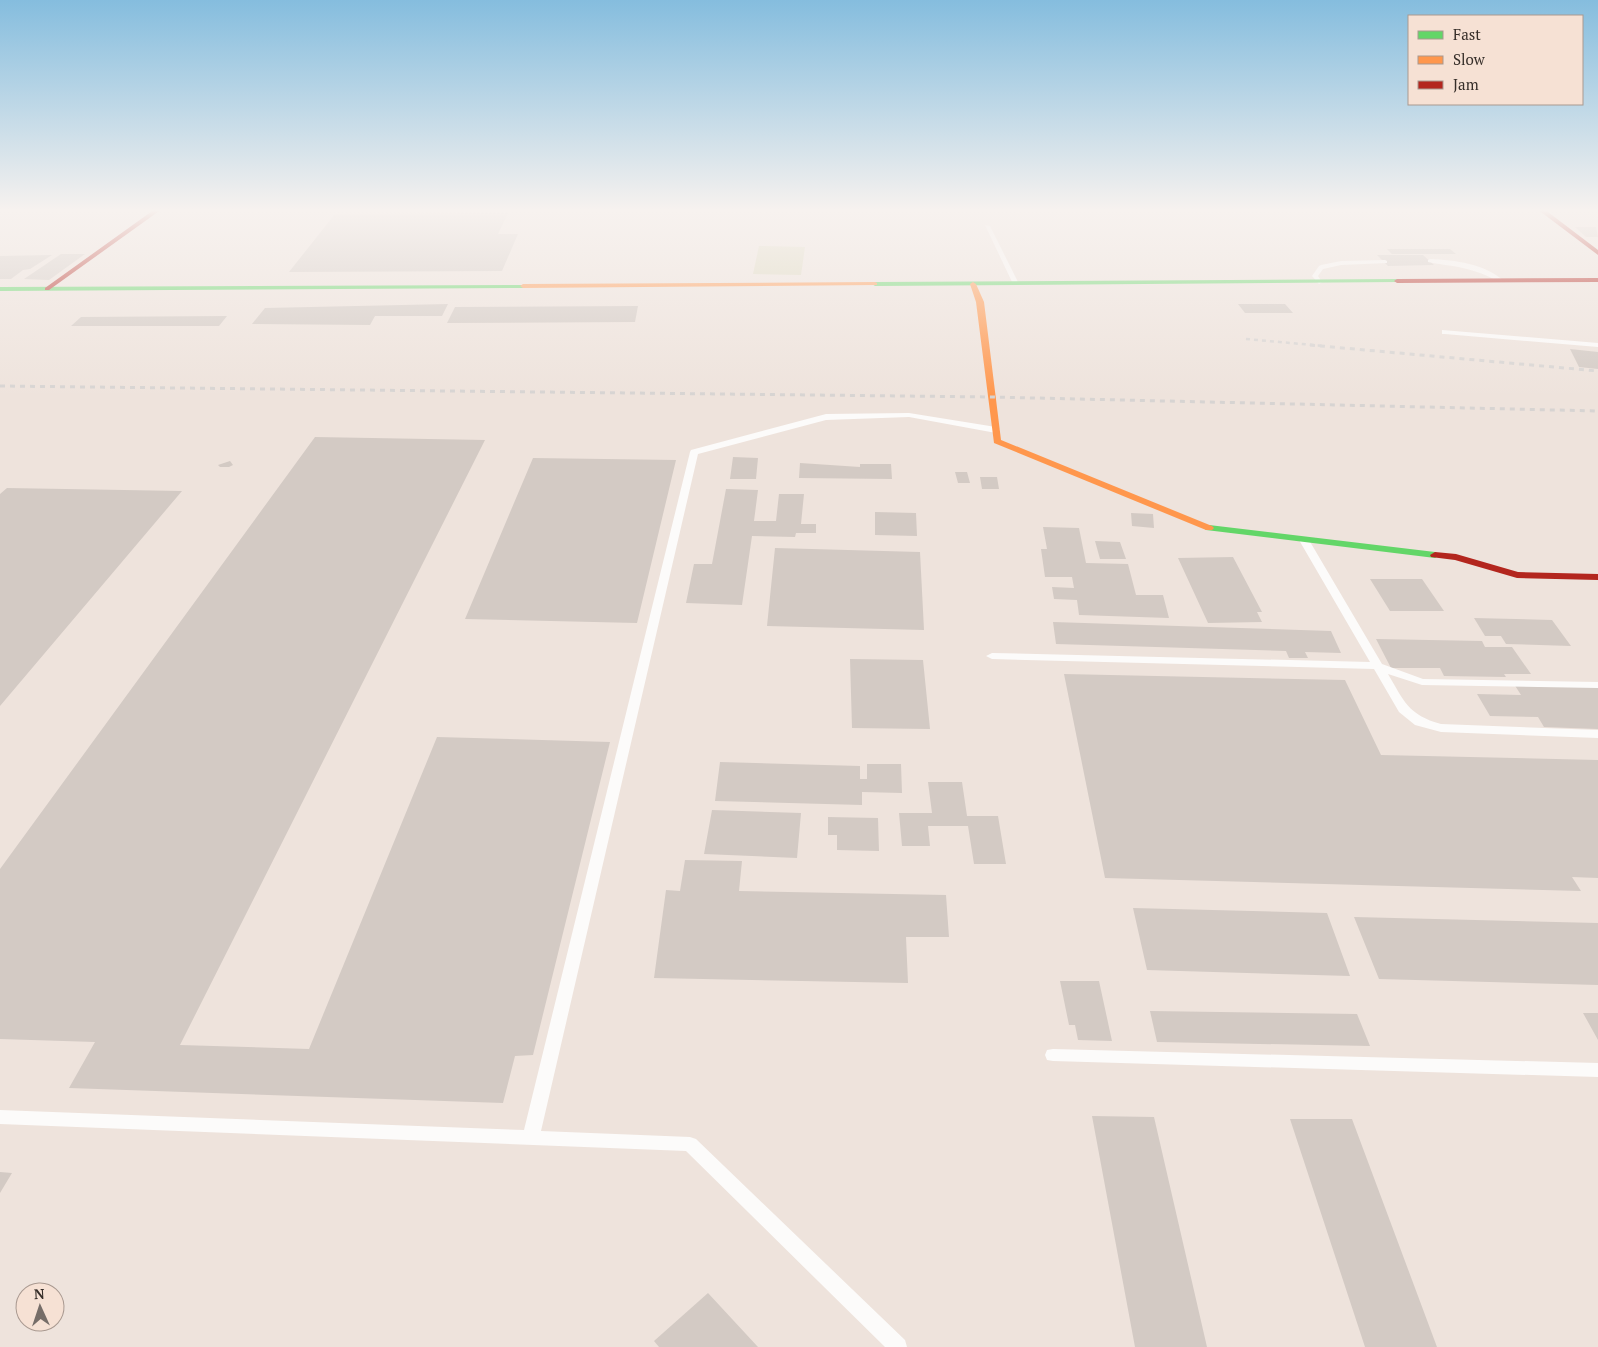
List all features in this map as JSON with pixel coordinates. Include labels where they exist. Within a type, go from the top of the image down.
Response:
[{"type":"main road","points":[[47,289],[71,272]]},
{"type":"main road","points":[[0,289],[1598,280]]},
{"type":"main road","points":[[974,284],[980,302],[997,441],[1208,528],[1456,557],[1517,575],[1598,577]]},
{"type":"lane","points":[[1010,272],[1016,284]]},
{"type":"lane","points":[[1318,272],[1315,276],[1319,282]]},
{"type":"lane","points":[[1484,272],[1501,281]]},
{"type":"lane","points":[[1445,332],[1598,345]]},
{"type":"lane","points":[[531,1137],[694,452],[826,417],[909,415],[996,430]]},
{"type":"lane","points":[[1304,540],[1403,709],[1419,722],[1441,728],[1467,731],[1598,734]]},
{"type":"lane","points":[[992,656],[1377,666],[1422,682],[1598,685]]},
{"type":"lane","points":[[1053,1055],[1598,1070]]},
{"type":"lane","points":[[0,1117],[690,1144],[898,1347]]},
{"type":"shaded area","points":[[753,272],[801,272],[801,275],[753,274]]},
{"type":"building","points":[[0,272],[21,272],[11,279],[0,279]]},
{"type":"building","points":[[35,272],[60,272],[49,280],[24,279]]},
{"type":"building","points":[[448,304],[442,316],[375,316],[370,325],[252,324],[265,308]]},
{"type":"building","points":[[1238,304],[1285,304],[1293,313],[1245,313]]},
{"type":"building","points":[[638,306],[635,322],[447,323],[455,307]]},
{"type":"building","points":[[227,316],[219,326],[71,326],[81,317]]},
{"type":"building","points":[[1570,349],[1598,352],[1598,369],[1579,367]]},
{"type":"building","points":[[315,437],[485,440],[180,1045],[309,1049],[437,737],[610,742],[533,1055],[515,1056],[503,1103],[69,1088],[95,1042],[0,1039],[0,869]]},
{"type":"building","points":[[733,457],[758,458],[756,479],[730,479]]},
{"type":"building","points":[[533,458],[676,460],[637,623],[465,619]]},
{"type":"building","points":[[230,461],[233,465],[229,467],[220,467],[218,465]]},
{"type":"building","points":[[800,463],[860,467],[860,464],[891,464],[892,479],[799,478]]},
{"type":"building","points":[[955,472],[967,472],[970,483],[958,483]]},
{"type":"building","points":[[980,477],[997,477],[999,489],[982,489]]},
{"type":"building","points":[[7,488],[182,491],[0,706],[0,494]]},
{"type":"building","points":[[726,489],[758,490],[754,521],[776,521],[779,494],[804,494],[801,524],[816,524],[816,533],[796,533],[795,537],[752,536],[742,605],[686,603],[694,564],[712,564]]},
{"type":"building","points":[[875,512],[916,513],[917,536],[875,535]]},
{"type":"building","points":[[1131,513],[1153,514],[1154,528],[1132,526]]},
{"type":"building","points":[[1043,527],[1079,528],[1086,563],[1128,564],[1136,595],[1163,595],[1169,618],[1079,615],[1077,600],[1054,599],[1052,587],[1074,588],[1072,577],[1045,577],[1041,549],[1047,549]]},
{"type":"building","points":[[1095,541],[1120,542],[1126,559],[1100,559]]},
{"type":"building","points":[[775,548],[920,552],[924,630],[767,626]]},
{"type":"building","points":[[1233,557],[1262,612],[1257,612],[1262,622],[1208,623],[1178,558]]},
{"type":"building","points":[[1370,579],[1422,579],[1444,611],[1390,611]]},
{"type":"building","points":[[1474,618],[1552,620],[1571,646],[1506,644],[1501,636],[1485,636]]},
{"type":"building","points":[[1053,622],[1331,631],[1341,653],[1305,652],[1308,658],[1289,658],[1286,651],[1056,644]]},
{"type":"building","points":[[1376,639],[1482,641],[1485,647],[1512,647],[1531,674],[1504,674],[1506,677],[1444,676],[1440,668],[1391,668]]},
{"type":"building","points":[[850,659],[923,660],[930,729],[852,728]]},
{"type":"building","points":[[1064,674],[1345,680],[1381,755],[1598,760],[1598,878],[1572,877],[1581,891],[1105,878]]},
{"type":"building","points":[[1514,684],[1598,686],[1598,729],[1544,727],[1538,717],[1490,716],[1477,694],[1521,695]]},
{"type":"building","points":[[720,762],[860,766],[860,779],[867,779],[867,764],[901,764],[902,793],[862,792],[862,805],[715,801]]},
{"type":"building","points":[[928,782],[962,782],[967,816],[998,816],[1006,864],[974,864],[968,826],[928,826],[930,846],[902,846],[899,813],[932,813]]},
{"type":"building","points":[[712,810],[801,813],[797,858],[704,854]]},
{"type":"building","points":[[828,817],[878,818],[879,851],[837,850],[837,835],[828,835]]},
{"type":"building","points":[[685,860],[742,861],[739,891],[946,895],[949,937],[906,937],[908,983],[654,978],[666,890],[680,891]]},
{"type":"building","points":[[1133,908],[1327,913],[1350,976],[1147,970]]},
{"type":"building","points":[[1354,917],[1598,923],[1598,985],[1379,979]]},
{"type":"building","points":[[1060,981],[1099,981],[1112,1041],[1078,1040],[1075,1025],[1069,1025]]},
{"type":"building","points":[[1150,1011],[1357,1014],[1370,1046],[1157,1042]]},
{"type":"building","points":[[1583,1013],[1598,1013],[1598,1040]]},
{"type":"building","points":[[1092,1116],[1154,1117],[1207,1347],[1135,1347]]},
{"type":"building","points":[[1290,1119],[1352,1119],[1437,1347],[1365,1347]]},
{"type":"building","points":[[0,1172],[12,1173],[0,1193]]},
{"type":"building","points":[[708,1293],[758,1347],[659,1347],[654,1341]]},
{"type":"railway","points":[[1246,339],[1324,346]]},
{"type":"railway","points":[[1310,345],[1598,371]]},
{"type":"railway","points":[[0,386],[992,397],[1598,411]]},
{"type":"traffic: fast","points":[[875,284],[1397,281]]},
{"type":"traffic: fast","points":[[0,289],[523,286]]},
{"type":"traffic: fast","points":[[1209,528],[1435,555]]},
{"type":"traffic: slow","points":[[523,286],[875,284]]},
{"type":"traffic: slow","points":[[973,284],[980,302],[997,441],[1209,528]]},
{"type":"traffic: jam","points":[[47,289],[71,272]]},
{"type":"traffic: jam","points":[[1397,281],[1598,280]]},
{"type":"traffic: jam","points":[[1435,555],[1456,557],[1517,575],[1598,577]]}]
